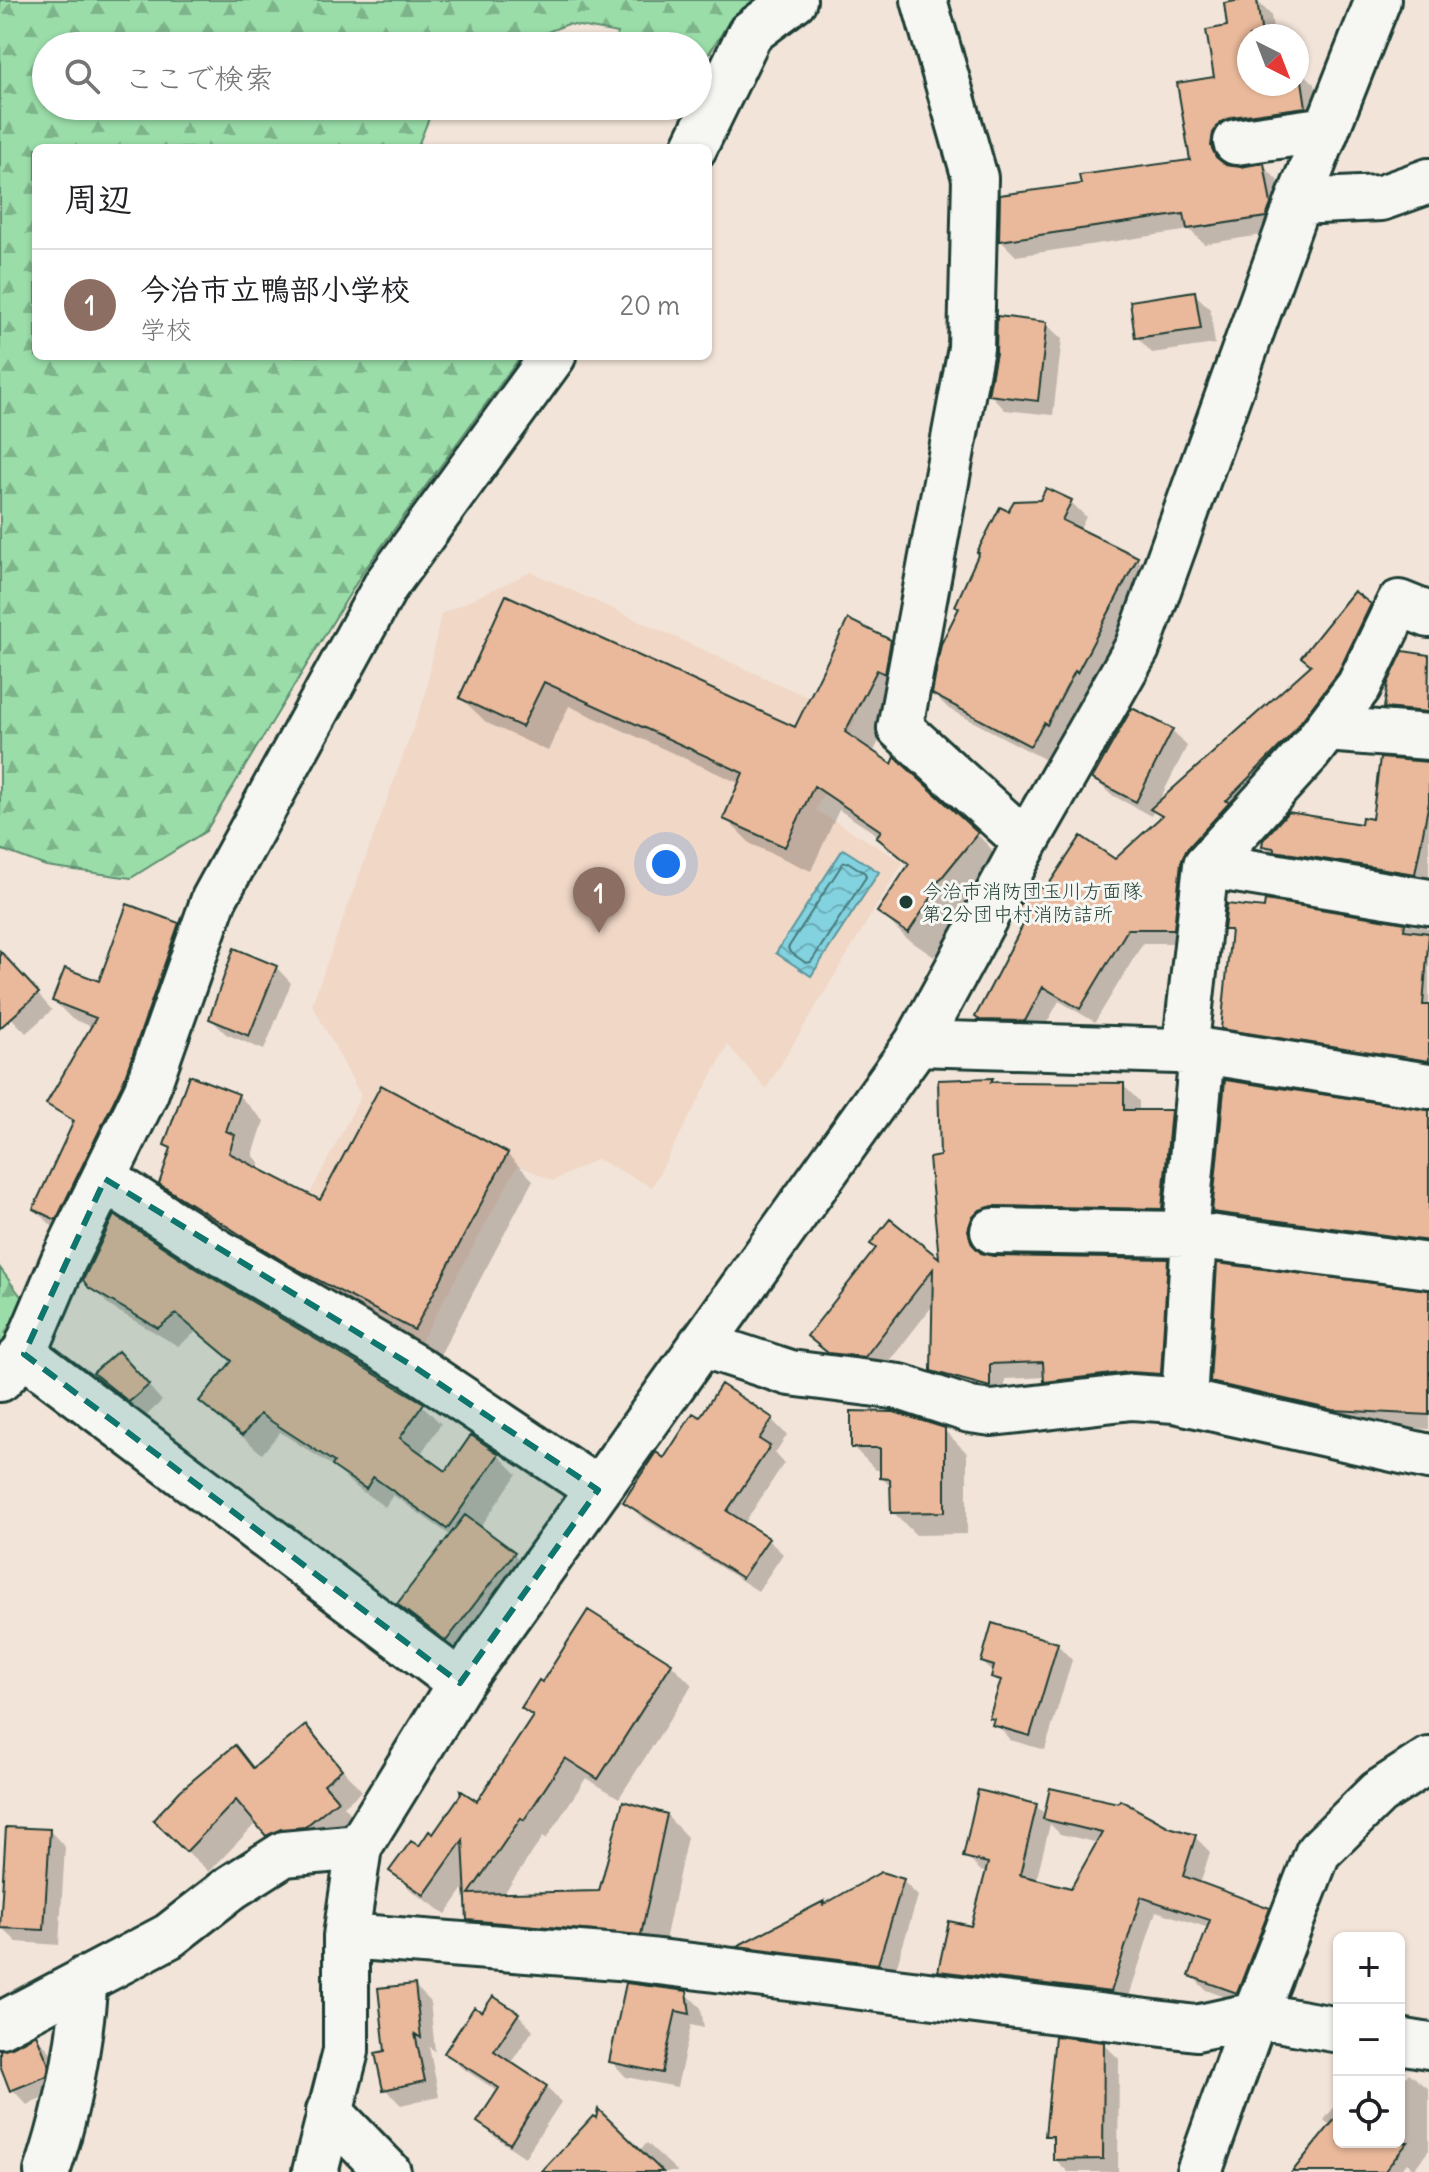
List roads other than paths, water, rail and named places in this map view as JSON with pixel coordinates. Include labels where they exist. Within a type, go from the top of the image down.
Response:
[{"type":"street","points":[[712,111],[750,33],[794,0]]},
{"type":"street","points":[[924,0],[975,178],[971,348],[900,728],[1026,842]]},
{"type":"street","points":[[315,2172],[346,2051],[346,1936],[359,1847],[460,1683],[917,1043],[1026,842],[1137,648],[1298,202],[1378,0]]},
{"type":"street","points":[[696,144],[708,120]]},
{"type":"street","points":[[1236,142],[1327,129]]},
{"type":"street","points":[[1298,202],[1381,198],[1429,181]]},
{"type":"street","points":[[460,1683],[12,1367],[146,1092],[214,899],[386,585],[550,360]]},
{"type":"street","points":[[1184,1401],[1193,1252],[1185,1234],[1206,865],[1308,753],[1359,686],[1399,603],[1429,615]]},
{"type":"street","points":[[1326,729],[1429,737]]},
{"type":"street","points":[[1206,865],[1429,902]]},
{"type":"street","points":[[917,1043],[1193,1052],[1429,1086]]},
{"type":"street","points":[[105,1179],[210,1247],[416,1368],[598,1490]]},
{"type":"street","points":[[993,1231],[1185,1234],[1429,1266]]},
{"type":"street","points":[[701,1344],[790,1373],[900,1387],[970,1410],[992,1413],[1132,1397],[1184,1401],[1429,1457]]},
{"type":"street","points":[[1199,2172],[1318,1852],[1378,1793],[1429,1760]]},
{"type":"street","points":[[8,2007],[85,1979],[169,1936],[232,1887],[284,1854],[359,1847]]},
{"type":"street","points":[[346,1936],[618,1957],[1196,2028],[1255,2015],[1333,2029]]},
{"type":"street","points":[[47,2172],[56,2146],[80,2036],[85,1979]]},
{"type":"street","points":[[1405,2042],[1429,2046]]},
{"type":"street","points":[[329,2111],[388,2172]]},
{"type":"water","points":[[843,849],[879,872],[811,976],[776,953]]},
{"type":"place","name":"今治市消防団玉川方面隊 第2分団中村消防詰所","points":[[906,902]]},
{"type":"place","name":"今治市立鴨部小学校","points":[[599,933]]}]
